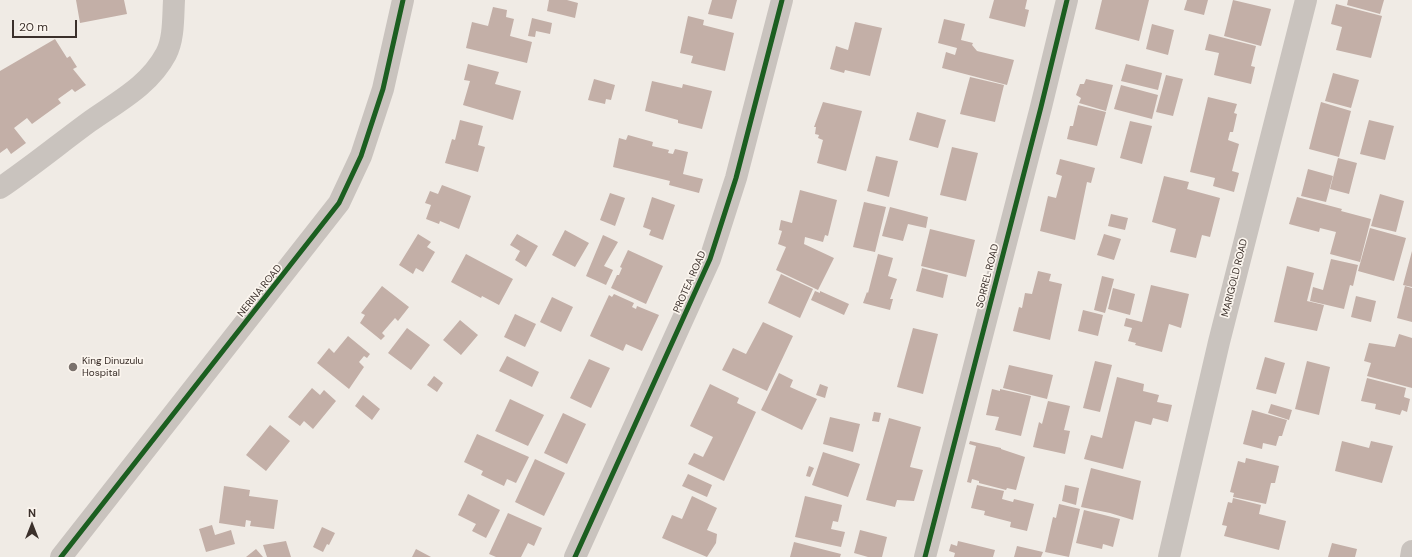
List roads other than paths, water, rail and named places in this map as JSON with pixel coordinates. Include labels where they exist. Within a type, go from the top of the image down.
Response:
[{"type":"street","points":[[0,188],[27,170],[89,122],[133,92],[154,73],[167,53],[171,36],[174,0]]},
{"type":"street","name":"NERINA ROAD","points":[[61,557],[339,204],[361,156],[383,89],[403,0]]},
{"type":"street","name":"PROTEA ROAD","points":[[575,557],[710,259],[736,178],[782,0]]},
{"type":"street","name":"SORREL ROAD","points":[[925,557],[1042,107],[1067,0]]},
{"type":"street","name":"MARIGOLD ROAD","points":[[1169,557],[1219,342],[1306,0]]},
{"type":"street","points":[[1411,557],[1412,551]]},
{"type":"place","name":"King Dinuzulu Hospital","points":[[73,367]]}]
